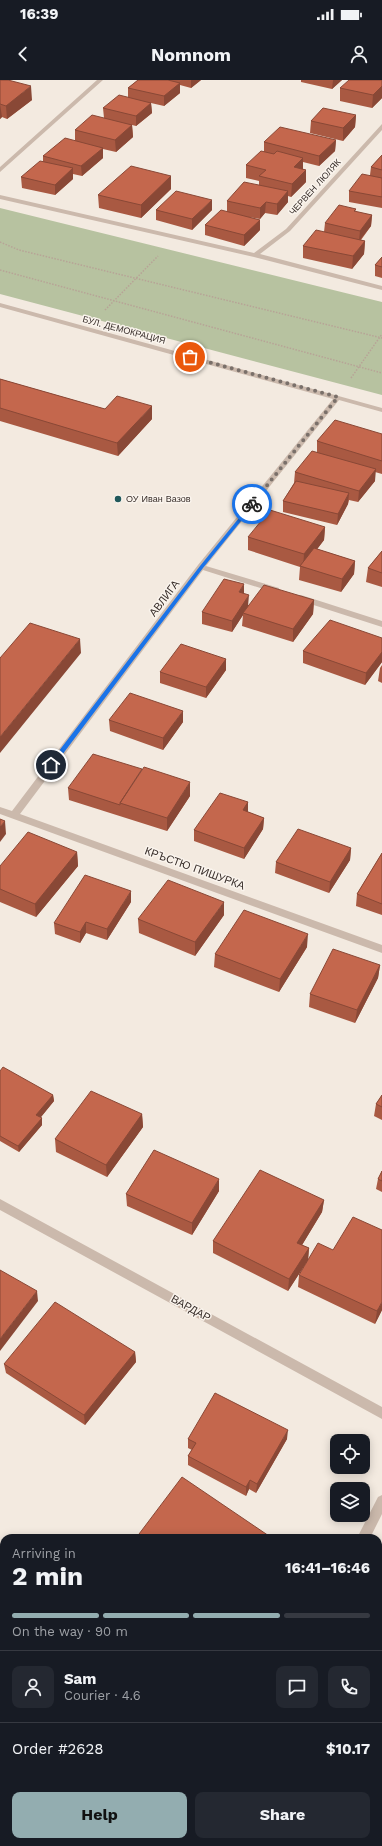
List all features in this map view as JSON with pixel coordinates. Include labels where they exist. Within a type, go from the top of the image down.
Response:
[{"type":"street","points":[[0,170],[100,80]]},
{"type":"street","name":"ЧЕРВЕН ЛЮЛЯК","points":[[255,255],[288,230],[382,126]]},
{"type":"street","points":[[0,197],[255,255],[382,288]]},
{"type":"street","name":"БУЛ. ДЕМОКРАЦИЯ","points":[[0,305],[382,410]]},
{"type":"street","name":"АВЛИГА","points":[[14,815],[202,567],[338,397]]},
{"type":"street","points":[[202,567],[382,624]]},
{"type":"street","name":"КРЪСТЮ ПИШУРКА","points":[[0,810],[382,949]]},
{"type":"street","name":"ВАРДАР","points":[[0,1204],[382,1412]]},
{"type":"street","points":[[365,1534],[382,1501]]},
{"type":"path","points":[[87,329],[177,237]]},
{"type":"path","points":[[0,242],[18,250],[381,338]]},
{"type":"path","points":[[0,270],[382,373]]},
{"type":"path","points":[[338,397],[381,338],[382,334]]},
{"type":"green space","points":[[0,208],[382,302],[382,395],[0,294]]},
{"type":"building","points":[[0,80],[8,80],[31,86],[6,106],[0,104]]},
{"type":"building","points":[[138,80],[168,80],[180,83],[164,96],[128,88]]},
{"type":"building","points":[[349,80],[382,80],[382,86],[373,95],[340,88]]},
{"type":"building","points":[[119,95],[151,103],[136,116],[103,108]]},
{"type":"building","points":[[323,108],[356,115],[343,128],[311,121]]},
{"type":"building","points":[[92,115],[132,125],[115,140],[75,130]]},
{"type":"building","points":[[280,127],[336,140],[319,156],[264,142]]},
{"type":"building","points":[[65,138],[103,148],[81,166],[43,156]]},
{"type":"building","points":[[261,151],[274,154],[277,151],[303,158],[294,167],[306,170],[292,184],[259,176],[266,170],[246,165]]},
{"type":"building","points":[[382,155],[382,170],[371,167]]},
{"type":"building","points":[[40,161],[73,168],[55,185],[21,177]]},
{"type":"building","points":[[131,166],[171,176],[141,205],[98,195]]},
{"type":"building","points":[[362,174],[382,178],[382,197],[349,191]]},
{"type":"building","points":[[244,182],[288,191],[277,204],[266,202],[260,208],[227,201]]},
{"type":"building","points":[[176,191],[212,200],[192,219],[156,210]]},
{"type":"building","points":[[339,205],[356,209],[354,211],[372,215],[360,231],[325,223]]},
{"type":"building","points":[[221,210],[260,220],[244,235],[205,225]]},
{"type":"building","points":[[316,230],[365,241],[353,256],[303,246]]},
{"type":"building","points":[[382,257],[382,267],[375,265]]},
{"type":"building","points":[[0,379],[105,409],[117,396],[152,406],[117,443],[0,408]]},
{"type":"building","points":[[335,420],[382,434],[382,461],[317,441]]},
{"type":"building","points":[[312,451],[376,469],[359,491],[295,472]]},
{"type":"building","points":[[296,481],[349,493],[338,514],[283,501]]},
{"type":"building","points":[[270,510],[325,527],[304,554],[248,537]]},
{"type":"building","points":[[314,548],[355,561],[342,579],[300,566]]},
{"type":"building","points":[[382,551],[382,573],[368,568]]},
{"type":"building","points":[[224,579],[244,584],[239,592],[249,595],[232,621],[202,612]]},
{"type":"building","points":[[264,585],[314,600],[293,629],[243,613]]},
{"type":"building","points":[[330,620],[382,638],[382,652],[366,673],[303,651]]},
{"type":"building","points":[[30,623],[80,639],[0,737],[0,658]]},
{"type":"building","points":[[181,644],[226,659],[206,687],[160,672]]},
{"type":"building","points":[[130,693],[183,711],[163,738],[109,720]]},
{"type":"building","points":[[93,754],[142,769],[120,805],[68,788]]},
{"type":"building","points":[[144,767],[190,782],[167,818],[120,803]]},
{"type":"building","points":[[220,793],[248,802],[243,810],[264,818],[244,848],[194,830]]},
{"type":"building","points":[[0,819],[5,821],[0,827]]},
{"type":"building","points":[[298,829],[351,848],[330,882],[276,862]]},
{"type":"building","points":[[28,832],[77,852],[35,904],[0,889],[0,866]]},
{"type":"building","points":[[382,853],[382,904],[357,894]]},
{"type":"building","points":[[85,875],[131,891],[107,929],[86,922],[80,932],[54,923]]},
{"type":"building","points":[[168,880],[224,902],[195,942],[138,919]]},
{"type":"building","points":[[244,910],[308,934],[280,979],[215,954]]},
{"type":"building","points":[[333,949],[380,965],[357,1010],[310,994]]},
{"type":"building","points":[[3,1067],[53,1095],[36,1115],[42,1118],[18,1146],[0,1136],[0,1071]]},
{"type":"building","points":[[91,1091],[142,1114],[106,1165],[55,1139]]},
{"type":"building","points":[[382,1095],[382,1107],[376,1104]]},
{"type":"building","points":[[154,1150],[219,1179],[192,1223],[126,1194]]},
{"type":"building","points":[[260,1170],[324,1200],[297,1243],[309,1248],[289,1279],[213,1241]]},
{"type":"building","points":[[382,1171],[382,1181],[378,1179]]},
{"type":"building","points":[[353,1217],[382,1230],[382,1302],[377,1311],[299,1275],[318,1243],[333,1250]]},
{"type":"building","points":[[0,1270],[37,1291],[0,1339]]},
{"type":"building","points":[[55,1302],[135,1352],[84,1415],[4,1364]]},
{"type":"building","points":[[215,1393],[288,1430],[257,1484],[250,1480],[246,1487],[188,1456],[196,1443],[188,1439]]},
{"type":"building","points":[[182,1477],[266,1534],[139,1534]]},
{"type":"way so far","points":[[190,357],[338,397],[252,504]]},
{"type":"place","name":"ОУ Иван Вазов","points":[[118,499]]},
{"type":"route","points":[[51,765],[252,504]]}]
